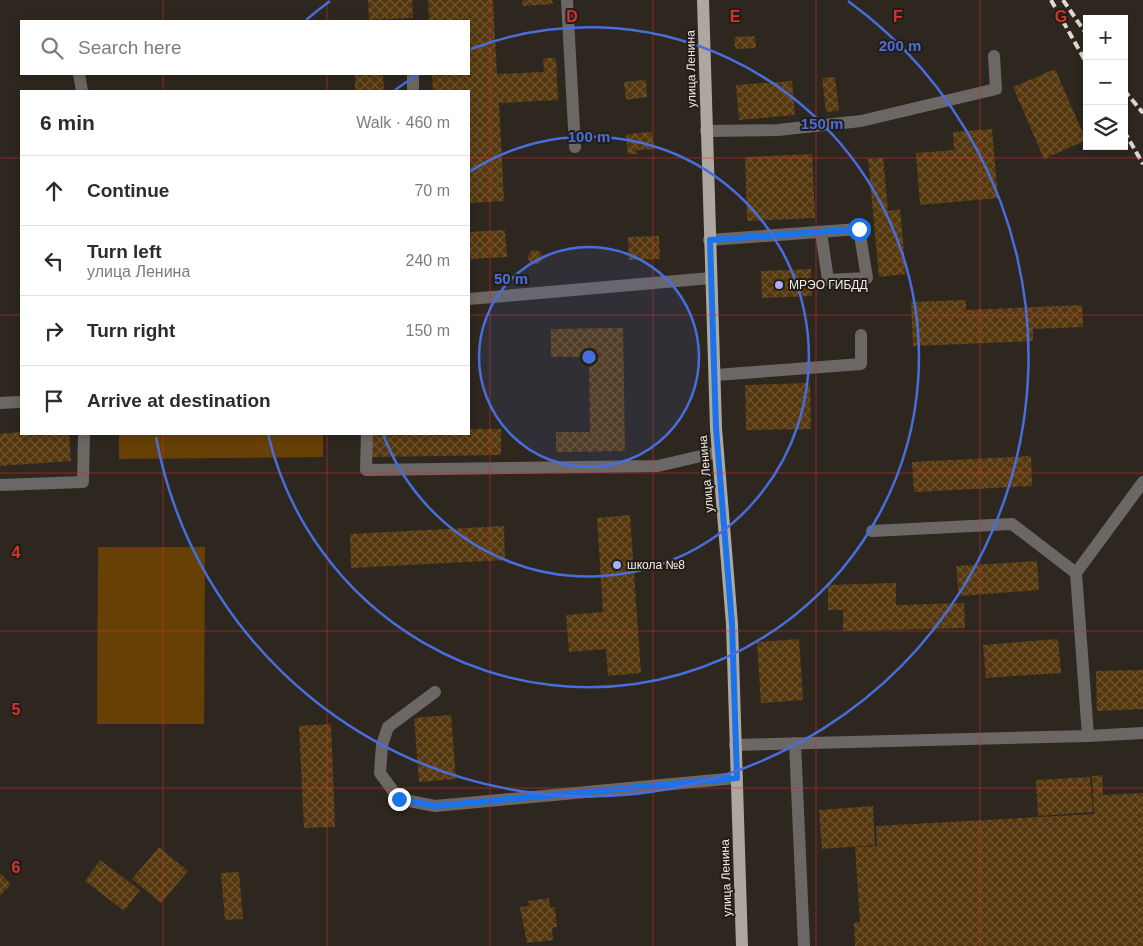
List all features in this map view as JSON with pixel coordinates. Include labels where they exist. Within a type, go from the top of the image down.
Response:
[{"type":"main road","name":"улица Ленина","points":[[703,0],[718,452],[732,624],[742,946]]},
{"type":"lane","points":[[567,0],[575,147]]},
{"type":"lane","points":[[706,131],[778,130],[861,121],[996,89],[994,56]]},
{"type":"lane","points":[[79,75],[82,90]]},
{"type":"lane","points":[[413,75],[413,90]]},
{"type":"lane","points":[[710,240],[859,229],[867,278],[828,280],[821,232]]},
{"type":"lane","points":[[470,299],[711,278]]},
{"type":"lane","points":[[716,375],[861,364],[861,335]]},
{"type":"lane","points":[[0,403],[20,402]]},
{"type":"lane","points":[[0,485],[83,482],[84,435]]},
{"type":"lane","points":[[367,435],[366,470],[658,466],[718,452]]},
{"type":"lane","points":[[1088,736],[1076,572],[1143,482]]},
{"type":"lane","points":[[872,531],[1012,524],[1076,572]]},
{"type":"lane","points":[[436,692],[388,727],[382,745],[380,773],[399,799],[435,806],[737,778]]},
{"type":"lane","points":[[736,745],[1143,734]]},
{"type":"lane","points":[[795,743],[804,946]]},
{"type":"shaded area","points":[[119,435],[323,435],[323,457],[119,459]]},
{"type":"shaded area","points":[[98,547],[205,547],[204,724],[97,724]]},
{"type":"building","points":[[368,0],[412,0],[413,18],[369,20]]},
{"type":"building","points":[[428,0],[493,0],[497,74],[544,72],[543,58],[556,58],[558,100],[499,103],[504,201],[470,203],[470,90],[433,90],[432,75],[470,75],[470,20],[429,20]]},
{"type":"building","points":[[522,0],[552,0],[553,4],[523,6]]},
{"type":"building","points":[[755,36],[756,48],[735,49],[734,37]]},
{"type":"building","points":[[1055,69],[1083,133],[1083,141],[1044,159],[1013,87]]},
{"type":"building","points":[[355,75],[383,75],[384,90],[355,90]]},
{"type":"building","points":[[835,77],[839,111],[826,112],[822,78]]},
{"type":"building","points":[[646,80],[647,97],[626,100],[624,82]]},
{"type":"building","points":[[792,81],[795,115],[739,120],[736,85]]},
{"type":"building","points":[[992,129],[998,198],[920,205],[916,153],[954,150],[953,132]]},
{"type":"building","points":[[652,132],[654,149],[637,150],[637,154],[628,154],[626,134]]},
{"type":"building","points":[[812,154],[815,218],[747,221],[745,157]]},
{"type":"building","points":[[883,158],[888,211],[900,209],[906,274],[879,277],[868,159]]},
{"type":"building","points":[[505,230],[507,257],[470,259],[470,232]]},
{"type":"building","points":[[659,236],[660,259],[629,260],[628,237]]},
{"type":"building","points":[[535,250],[540,252],[542,257],[540,262],[535,264],[530,262],[528,257],[530,252]]},
{"type":"building","points":[[811,269],[812,296],[762,298],[761,271]]},
{"type":"building","points":[[966,300],[966,310],[1082,305],[1083,327],[1033,329],[1033,341],[913,346],[911,302]]},
{"type":"building","points":[[623,328],[625,451],[556,452],[556,432],[590,432],[589,357],[551,357],[551,329]]},
{"type":"building","points":[[810,383],[811,429],[746,430],[745,385]]},
{"type":"building","points":[[470,429],[501,429],[501,455],[372,457],[371,435],[470,435]]},
{"type":"building","points":[[20,432],[20,435],[69,435],[71,461],[0,466],[0,434]]},
{"type":"building","points":[[1031,456],[1032,486],[914,492],[912,462]]},
{"type":"building","name":"школа №8","points":[[630,515],[641,673],[608,676],[606,649],[569,652],[566,615],[603,612],[597,518]]},
{"type":"building","points":[[504,526],[505,560],[351,568],[350,534]]},
{"type":"building","points":[[1037,561],[1039,590],[959,596],[956,566]]},
{"type":"building","points":[[896,583],[896,605],[964,603],[965,628],[843,631],[843,610],[828,610],[828,585]]},
{"type":"building","points":[[799,639],[803,700],[761,703],[757,642]]},
{"type":"building","points":[[1058,639],[1061,673],[986,678],[983,645]]},
{"type":"building","points":[[1143,670],[1143,709],[1097,711],[1096,671]]},
{"type":"building","points":[[451,715],[456,779],[419,782],[414,718]]},
{"type":"building","points":[[331,724],[335,827],[304,828],[299,726]]},
{"type":"building","points":[[1102,775],[1103,795],[1143,793],[1143,946],[855,946],[854,923],[860,922],[855,847],[877,846],[876,826],[1094,814],[1092,776]]},
{"type":"building","points":[[1090,777],[1093,812],[1038,816],[1036,780]]},
{"type":"building","points":[[873,806],[875,845],[822,849],[819,810]]},
{"type":"building","points":[[159,847],[188,871],[161,903],[132,879]]},
{"type":"building","points":[[100,860],[140,890],[124,911],[85,881]]},
{"type":"building","points":[[239,872],[243,919],[225,920],[221,873]]},
{"type":"building","points":[[0,873],[11,884],[0,896]]},
{"type":"building","points":[[549,898],[550,908],[555,907],[557,927],[552,928],[553,940],[527,943],[520,907],[529,906],[528,901]]},
{"type":"railway","points":[[1051,0],[1085,60]]},
{"type":"railway","points":[[1063,0],[1083,29]]},
{"type":"railway","points":[[1128,95],[1143,113]]},
{"type":"railway","points":[[1128,138],[1143,164]]},
{"type":"place","name":"МРЭО ГИБДД","points":[[779,285]]},
{"type":"place","name":"школа №8","points":[[617,565]]},
{"type":"route","points":[[399,799],[435,806],[737,778],[732,624],[716,428],[716,375],[710,240],[859,229]]}]
